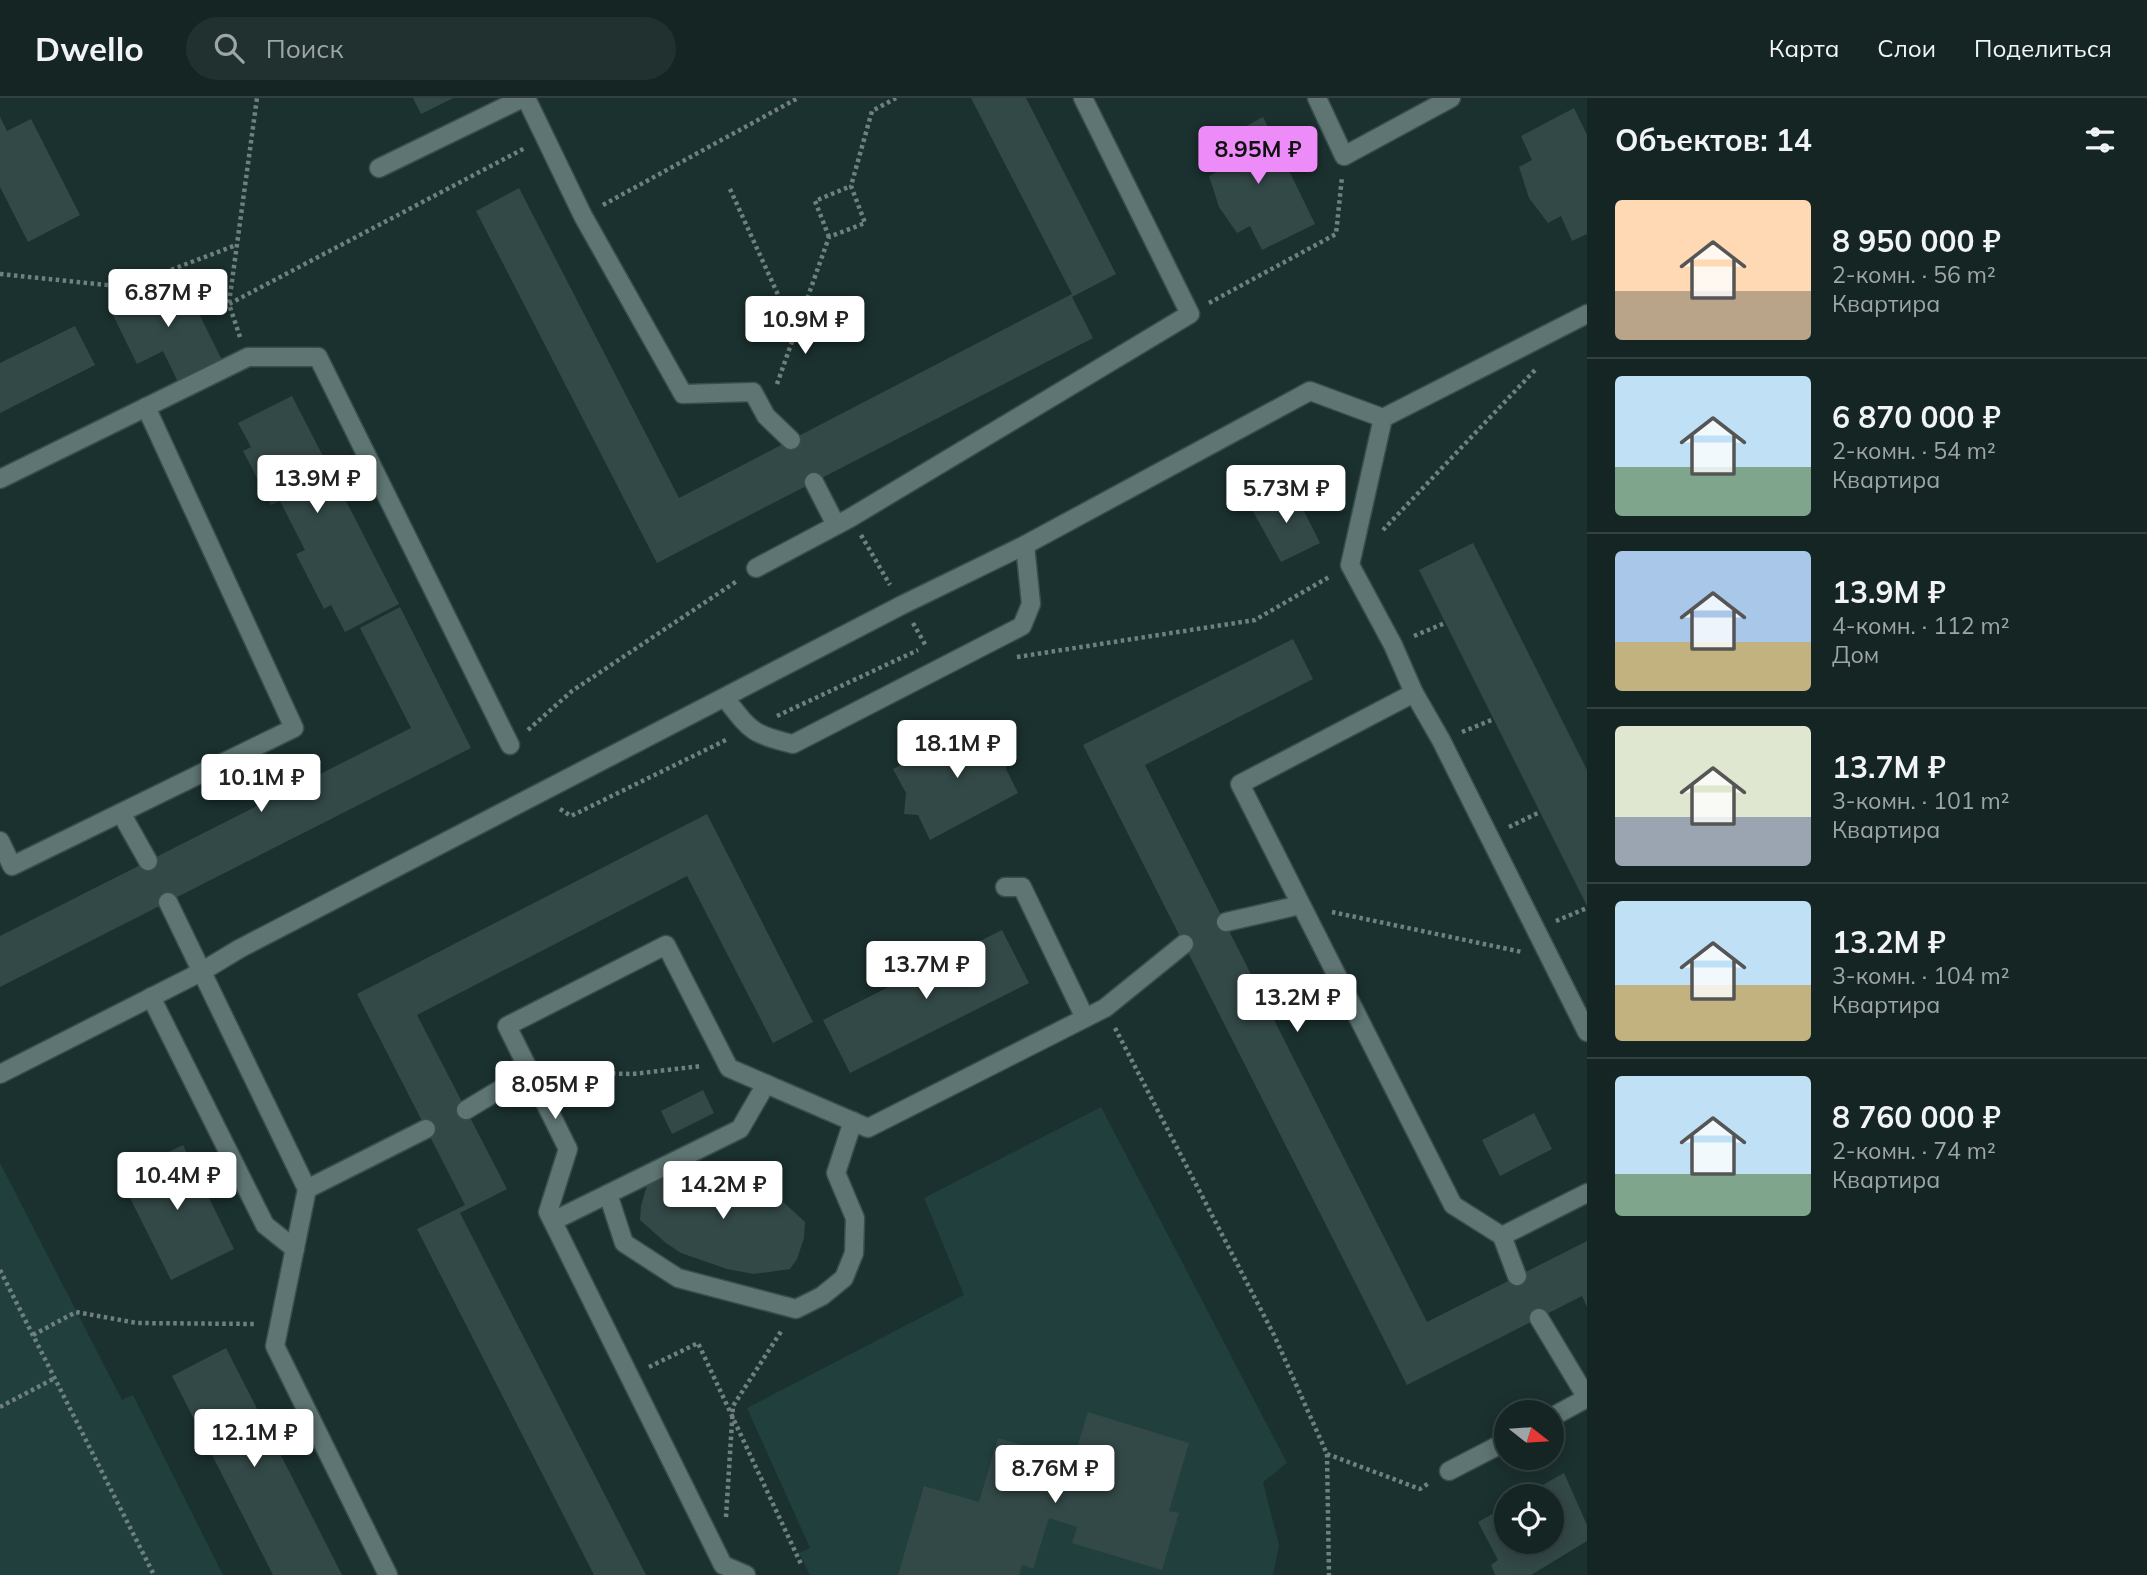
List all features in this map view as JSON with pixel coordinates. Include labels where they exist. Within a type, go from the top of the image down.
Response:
[{"type":"lane","points":[[379,168],[524,98],[583,216],[683,394],[753,392],[766,416],[791,440]]},
{"type":"lane","points":[[756,568],[843,521],[1190,314],[1083,98]]},
{"type":"lane","points":[[1317,98],[1344,156],[1451,98]]},
{"type":"lane","points":[[0,1074],[201,972],[239,948],[537,793],[902,605],[1025,545],[1310,391],[1383,418],[1587,314]]},
{"type":"lane","points":[[0,479],[248,357],[318,357],[510,745]]},
{"type":"lane","points":[[0,841],[12,866],[293,729],[146,407]]},
{"type":"lane","points":[[1383,418],[1350,565],[1393,645],[1414,693],[1441,740],[1587,1032]]},
{"type":"lane","points":[[814,482],[843,521]]},
{"type":"lane","points":[[725,698],[749,729],[764,738],[793,744],[1022,626],[1031,604],[1025,545]]},
{"type":"lane","points":[[1414,693],[1240,784],[1453,1205],[1502,1236],[1517,1276]]},
{"type":"lane","points":[[121,813],[148,861]]},
{"type":"lane","points":[[1005,887],[1022,887],[1085,1018]]},
{"type":"lane","points":[[168,902],[307,1189],[275,1346],[388,1575]]},
{"type":"lane","points":[[1226,922],[1300,905]]},
{"type":"lane","points":[[746,1575],[723,1565],[548,1212],[568,1149],[507,1026],[666,945],[729,1068],[868,1128],[1105,1008],[1184,943]]},
{"type":"lane","points":[[151,997],[265,1225],[295,1249]]},
{"type":"lane","points":[[466,1110],[531,1071]]},
{"type":"lane","points":[[553,1221],[740,1129],[766,1084]]},
{"type":"lane","points":[[608,1194],[624,1243],[678,1278],[796,1309],[822,1296],[844,1278],[853,1253],[855,1217],[836,1173],[853,1121]]},
{"type":"lane","points":[[307,1189],[426,1129]]},
{"type":"lane","points":[[1502,1236],[1587,1193]]},
{"type":"lane","points":[[1539,1318],[1587,1398],[1564,1410]]},
{"type":"lane","points":[[1449,1471],[1494,1448]]},
{"type":"path","points":[[248,357],[229,304],[257,98]]},
{"type":"path","points":[[583,216],[798,98]]},
{"type":"path","points":[[829,237],[865,223],[850,186],[872,111],[895,98]]},
{"type":"path","points":[[229,304],[545,138]]},
{"type":"path","points":[[1190,314],[1336,234],[1344,156]]},
{"type":"path","points":[[766,416],[794,330],[829,237],[815,201],[850,186]]},
{"type":"path","points":[[730,189],[794,330]]},
{"type":"path","points":[[0,274],[126,287],[236,245]]},
{"type":"path","points":[[1378,535],[1539,365]]},
{"type":"path","points":[[843,521],[902,605],[939,668]]},
{"type":"path","points":[[1007,658],[1255,620],[1350,565]]},
{"type":"path","points":[[510,745],[572,691],[756,568]]},
{"type":"path","points":[[1393,645],[1445,622]]},
{"type":"path","points":[[537,793],[571,816],[926,646]]},
{"type":"path","points":[[1441,740],[1494,719]]},
{"type":"path","points":[[1489,836],[1540,812]]},
{"type":"path","points":[[1300,905],[1550,958]]},
{"type":"path","points":[[1536,930],[1587,908]]},
{"type":"path","points":[[1105,1008],[1274,1335],[1327,1454],[1329,1575]]},
{"type":"path","points":[[531,1071],[633,1074],[726,1063]]},
{"type":"path","points":[[0,1270],[155,1575]]},
{"type":"path","points":[[725,1524],[733,1406],[796,1309]]},
{"type":"path","points":[[33,1335],[76,1312],[137,1323],[279,1325]]},
{"type":"path","points":[[629,1376],[698,1343],[802,1564]]},
{"type":"path","points":[[0,1407],[55,1378]]},
{"type":"path","points":[[1327,1454],[1420,1489],[1449,1471]]},
{"type":"shaded area","points":[[1101,1107],[1287,1463],[1263,1482],[1279,1545],[1273,1575],[810,1575],[799,1553],[810,1548],[747,1408],[964,1295],[924,1198]]},
{"type":"shaded area","points":[[0,1163],[122,1400],[133,1395],[223,1575],[0,1575]]},
{"type":"building","points":[[413,98],[453,98],[421,114]]},
{"type":"building","points":[[971,98],[1026,98],[1116,274],[1072,297],[1093,338],[657,563],[476,211],[519,188],[679,498],[1072,294]]},
{"type":"building","points":[[1574,108],[1587,135],[1587,234],[1572,241],[1561,216],[1548,223],[1529,198],[1519,167],[1532,160],[1521,136]]},
{"type":"building","points":[[0,117],[7,131],[31,119],[80,215],[28,242],[0,187]]},
{"type":"building","points":[[1263,117],[1315,224],[1262,250],[1250,226],[1237,233],[1219,207],[1209,176],[1222,169],[1211,145]]},
{"type":"building","points":[[179,274],[223,362],[179,384],[163,351],[137,364],[110,309]]},
{"type":"building","points":[[75,326],[95,365],[0,413],[0,363]]},
{"type":"building","points":[[292,396],[399,604],[345,632],[331,605],[324,609],[296,554],[305,550],[280,501],[271,505],[243,451],[251,447],[238,423]]},
{"type":"building","points":[[1292,487],[1320,543],[1281,562],[1251,508]]},
{"type":"building","points":[[1473,543],[1587,770],[1587,906],[1419,570]]},
{"type":"building","points":[[400,607],[471,748],[0,987],[0,936],[411,728],[360,628]]},
{"type":"building","points":[[1293,639],[1313,679],[1145,765],[1427,1322],[1587,1241],[1587,1307],[1582,1296],[1407,1385],[1083,745]]},
{"type":"building","points":[[981,722],[991,739],[1010,742],[1006,769],[1018,793],[930,840],[918,815],[904,814],[906,793],[893,769]]},
{"type":"building","points":[[707,814],[813,1022],[773,1043],[687,876],[417,1015],[507,1189],[460,1213],[646,1575],[594,1575],[417,1229],[465,1205],[357,994]]},
{"type":"building","points":[[1002,930],[1029,983],[850,1073],[823,1020]]},
{"type":"building","points":[[703,1090],[714,1113],[672,1134],[661,1111]]},
{"type":"building","points":[[1534,1113],[1552,1149],[1500,1176],[1482,1140]]},
{"type":"building","points":[[183,1145],[234,1249],[171,1280],[119,1176]]},
{"type":"building","points":[[707,1170],[758,1186],[780,1199],[805,1222],[804,1238],[797,1259],[790,1269],[754,1274],[727,1269],[681,1253],[640,1220],[647,1185],[655,1172]]},
{"type":"building","points":[[226,1348],[342,1575],[273,1575],[172,1376]]},
{"type":"building","points":[[1088,1412],[1189,1443],[1169,1511],[1179,1513],[1162,1570],[1072,1543],[1077,1527],[1049,1518],[1033,1569],[1022,1565],[1019,1575],[898,1575],[924,1486],[979,1502],[998,1438],[1073,1460]]},
{"type":"building","points":[[1564,1473],[1587,1525],[1587,1541],[1531,1575],[1495,1575],[1491,1565],[1498,1560],[1495,1554],[1564,1554],[1564,1484],[1544,1484]]},
{"type":"building","points":[[1494,1513],[1494,1552],[1478,1522]]}]
